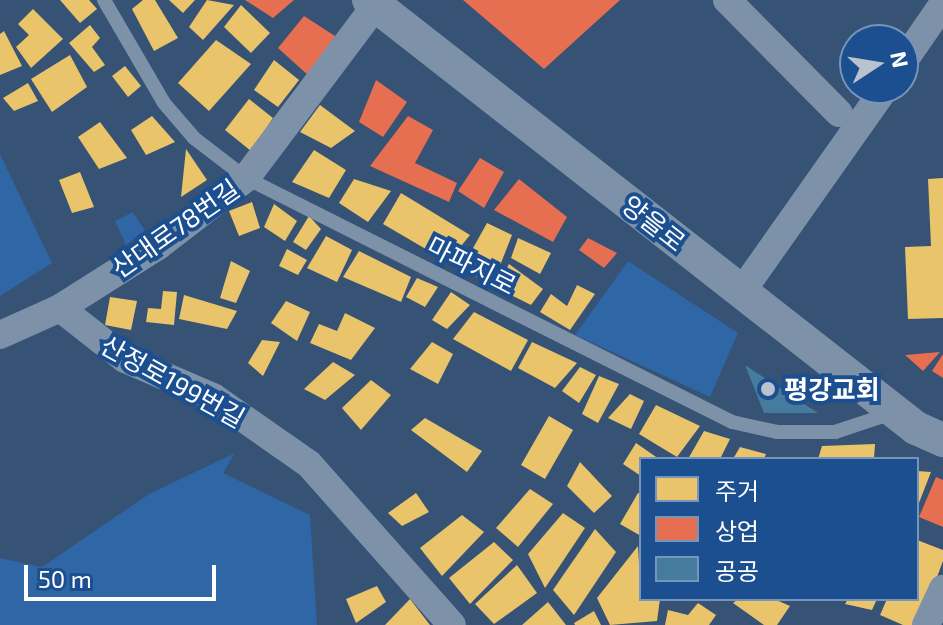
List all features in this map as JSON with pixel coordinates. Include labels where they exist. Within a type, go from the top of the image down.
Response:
[{"type":"street","points":[[727,0],[839,113]]},
{"type":"street","name":"산대로78번길","points":[[0,335],[60,308],[158,246],[246,178],[372,2]]},
{"type":"street","name":"양을로","points":[[372,2],[896,411],[943,440]]},
{"type":"street","points":[[919,39],[943,4]]},
{"type":"street","points":[[742,291],[874,104]]},
{"type":"street","name":"산정로199번길","points":[[60,308],[125,359],[213,397],[309,464],[452,625]]},
{"type":"street","points":[[926,625],[943,589]]},
{"type":"lane","name":"마파지로","points":[[104,0],[164,103],[194,138],[246,178],[732,422],[777,432],[835,432],[896,411]]},
{"type":"shaded area","points":[[0,154],[52,263],[0,296]]},
{"type":"shaded area","points":[[133,212],[145,231],[126,245],[115,221]]},
{"type":"shaded area","points":[[628,261],[738,333],[710,397],[575,335]]},
{"type":"shaded area","points":[[235,453],[223,473],[310,515],[317,625],[0,625],[0,558],[42,567],[149,494]]},
{"type":"building: 주거","points":[[60,0],[89,0],[97,9],[80,23]]},
{"type":"building: 주거","points":[[143,0],[155,0],[178,38],[154,51],[132,9]]},
{"type":"building: 주거","points":[[169,0],[195,0],[183,13]]},
{"type":"building: 주거","points":[[207,0],[234,5],[203,40],[189,27]]},
{"type":"building: 주거","points":[[241,5],[270,33],[251,53],[224,27]]},
{"type":"building: 주거","points":[[33,9],[63,39],[31,68],[16,47],[29,35],[18,24]]},
{"type":"building: 주거","points":[[90,25],[100,38],[92,47],[105,65],[94,72],[69,43]]},
{"type":"building: 주거","points":[[4,31],[22,66],[0,75],[0,34]]},
{"type":"building: 주거","points":[[216,40],[251,64],[209,111],[178,83]]},
{"type":"building: 주거","points":[[70,55],[87,87],[52,112],[31,79]]},
{"type":"building: 주거","points":[[274,60],[299,80],[278,107],[254,90]]},
{"type":"building: 주거","points":[[125,66],[141,86],[128,97],[112,76]]},
{"type":"building: 주거","points":[[28,83],[38,101],[14,111],[3,98]]},
{"type":"building: 주거","points":[[249,99],[273,118],[251,151],[225,130]]},
{"type":"building: 주거","points":[[320,105],[355,131],[331,148],[300,132]]},
{"type":"building: 주거","points":[[152,116],[175,142],[146,155],[131,130]]},
{"type":"building: 주거","points":[[100,122],[127,158],[99,169],[78,137]]},
{"type":"building: 주거","points":[[186,149],[207,180],[181,197]]},
{"type":"building: 주거","points":[[314,150],[346,170],[329,198],[292,182]]},
{"type":"building: 주거","points":[[80,172],[94,207],[72,213],[59,180]]},
{"type":"building: 주거","points":[[943,178],[943,318],[908,319],[905,247],[931,246],[928,179]]},
{"type":"building: 주거","points":[[354,179],[391,191],[368,222],[339,203]]},
{"type":"building: 주거","points":[[401,193],[470,235],[448,262],[383,224]]},
{"type":"building: 주거","points":[[252,202],[260,228],[239,236],[229,211]]},
{"type":"building: 주거","points":[[274,204],[297,221],[285,241],[264,227]]},
{"type":"building: 주거","points":[[309,216],[321,229],[306,250],[293,242]]},
{"type":"building: 주거","points":[[487,223],[512,235],[492,286],[462,268]]},
{"type":"building: 주거","points":[[326,236],[352,250],[337,282],[307,268]]},
{"type":"building: 주거","points":[[518,238],[551,253],[540,274],[511,258]]},
{"type":"building: 주거","points":[[287,249],[307,260],[298,275],[279,266]]},
{"type":"building: 주거","points":[[359,251],[411,277],[401,302],[343,277]]},
{"type":"building: 주거","points":[[231,261],[250,271],[236,303],[220,298]]},
{"type":"building: 주거","points":[[509,264],[543,289],[531,305],[497,288]]},
{"type":"building: 주거","points":[[417,278],[438,287],[425,307],[406,297]]},
{"type":"building: 주거","points":[[577,285],[595,294],[570,330],[540,312],[551,294],[567,306]]},
{"type":"building: 주거","points":[[163,291],[177,292],[174,325],[146,322],[148,308],[161,309]]},
{"type":"building: 주거","points":[[451,292],[470,305],[447,329],[432,320]]},
{"type":"building: 주거","points":[[184,295],[237,311],[227,329],[179,319]]},
{"type":"building: 주거","points":[[110,297],[137,301],[131,330],[105,325]]},
{"type":"building: 주거","points":[[286,301],[310,312],[297,341],[271,323]]},
{"type":"building: 주거","points":[[474,312],[528,340],[511,371],[453,339]]},
{"type":"building: 주거","points":[[345,313],[375,328],[351,360],[310,343],[319,324],[337,331]]},
{"type":"building: 주거","points":[[262,340],[280,342],[263,376],[248,363]]},
{"type":"building: 주거","points":[[432,342],[453,354],[438,384],[410,369]]},
{"type":"building: 주거","points":[[532,342],[577,363],[555,388],[518,368]]},
{"type":"building: 주거","points":[[333,362],[355,375],[325,400],[304,389]]},
{"type":"building: 주거","points":[[580,367],[596,375],[579,403],[562,391]]},
{"type":"building: 주거","points":[[599,376],[619,384],[598,423],[582,414]]},
{"type":"building: 주거","points":[[371,380],[391,395],[361,430],[342,408]]},
{"type":"building: 주거","points":[[630,394],[644,401],[631,429],[608,418]]},
{"type":"building: 주거","points":[[656,405],[700,426],[677,457],[639,434]]},
{"type":"building: 주거","points":[[549,416],[573,430],[545,479],[521,465]]},
{"type":"building: 주거","points":[[425,418],[482,451],[467,472],[411,430]]},
{"type":"building: 주거","points":[[704,431],[730,439],[721,457],[689,457]]},
{"type":"building: 주거","points":[[636,443],[656,457],[639,457],[639,475],[623,464]]},
{"type":"building: 주거","points":[[875,444],[874,457],[819,457],[822,446]]},
{"type":"building: 주거","points":[[740,447],[766,454],[765,457],[734,457]]},
{"type":"building: 주거","points":[[580,462],[612,496],[594,513],[567,486]]},
{"type":"building: 주거","points":[[919,471],[931,472],[919,503]]},
{"type":"building: 주거","points":[[530,489],[553,504],[518,547],[496,528]]},
{"type":"building: 주거","points":[[416,493],[429,512],[402,526],[388,513]]},
{"type":"building: 주거","points":[[638,493],[639,493],[639,535],[620,524]]},
{"type":"building: 주거","points":[[563,513],[585,528],[545,588],[528,554]]},
{"type":"building: 주거","points":[[462,515],[484,532],[442,576],[420,548]]},
{"type":"building: 주거","points":[[595,529],[616,552],[574,615],[553,590]]},
{"type":"building: 주거","points":[[919,541],[943,550],[943,561],[919,625],[903,625],[880,615],[886,601],[919,601]]},
{"type":"building: 주거","points":[[494,542],[513,560],[470,604],[449,578]]},
{"type":"building: 주거","points":[[638,546],[639,601],[660,601],[657,621],[610,625],[597,598]]},
{"type":"building: 주거","points":[[517,565],[537,593],[494,624],[475,604]]},
{"type":"building: 주거","points":[[377,586],[386,602],[356,623],[346,599]]},
{"type":"building: 주거","points":[[410,599],[430,625],[385,625]]},
{"type":"building: 주거","points":[[779,601],[790,606],[777,625],[764,625],[733,603]]},
{"type":"building: 주거","points":[[847,601],[876,601],[872,610],[845,604]]},
{"type":"building: 주거","points":[[548,602],[566,625],[522,625]]},
{"type":"building: 주거","points":[[698,603],[716,615],[709,625],[665,625],[668,610],[688,615]]},
{"type":"building: 주거","points":[[594,611],[601,625],[575,625],[574,623]]},
{"type":"building: 상업","points":[[245,0],[294,0],[273,18]]},
{"type":"building: 상업","points":[[463,0],[620,0],[544,69]]},
{"type":"building: 상업","points":[[304,16],[335,36],[309,76],[278,48]]},
{"type":"building: 상업","points":[[376,80],[407,102],[383,137],[359,122]]},
{"type":"building: 상업","points":[[408,116],[433,130],[415,163],[457,183],[449,202],[370,166]]},
{"type":"building: 상업","points":[[480,158],[504,172],[484,208],[458,191]]},
{"type":"building: 상업","points":[[519,179],[567,217],[553,242],[494,210]]},
{"type":"building: 상업","points":[[588,238],[617,253],[604,268],[579,250]]},
{"type":"building: 상업","points":[[940,352],[923,371],[905,355]]},
{"type":"building: 상업","points":[[943,354],[943,378],[932,371]]},
{"type":"building: 상업","points":[[936,477],[943,480],[943,527],[919,517]]},
{"type":"building: 공공","name":"평강교회","points":[[745,365],[818,413],[764,413]]},
{"type":"place","name":"평강교회","points":[[768,389]]}]
